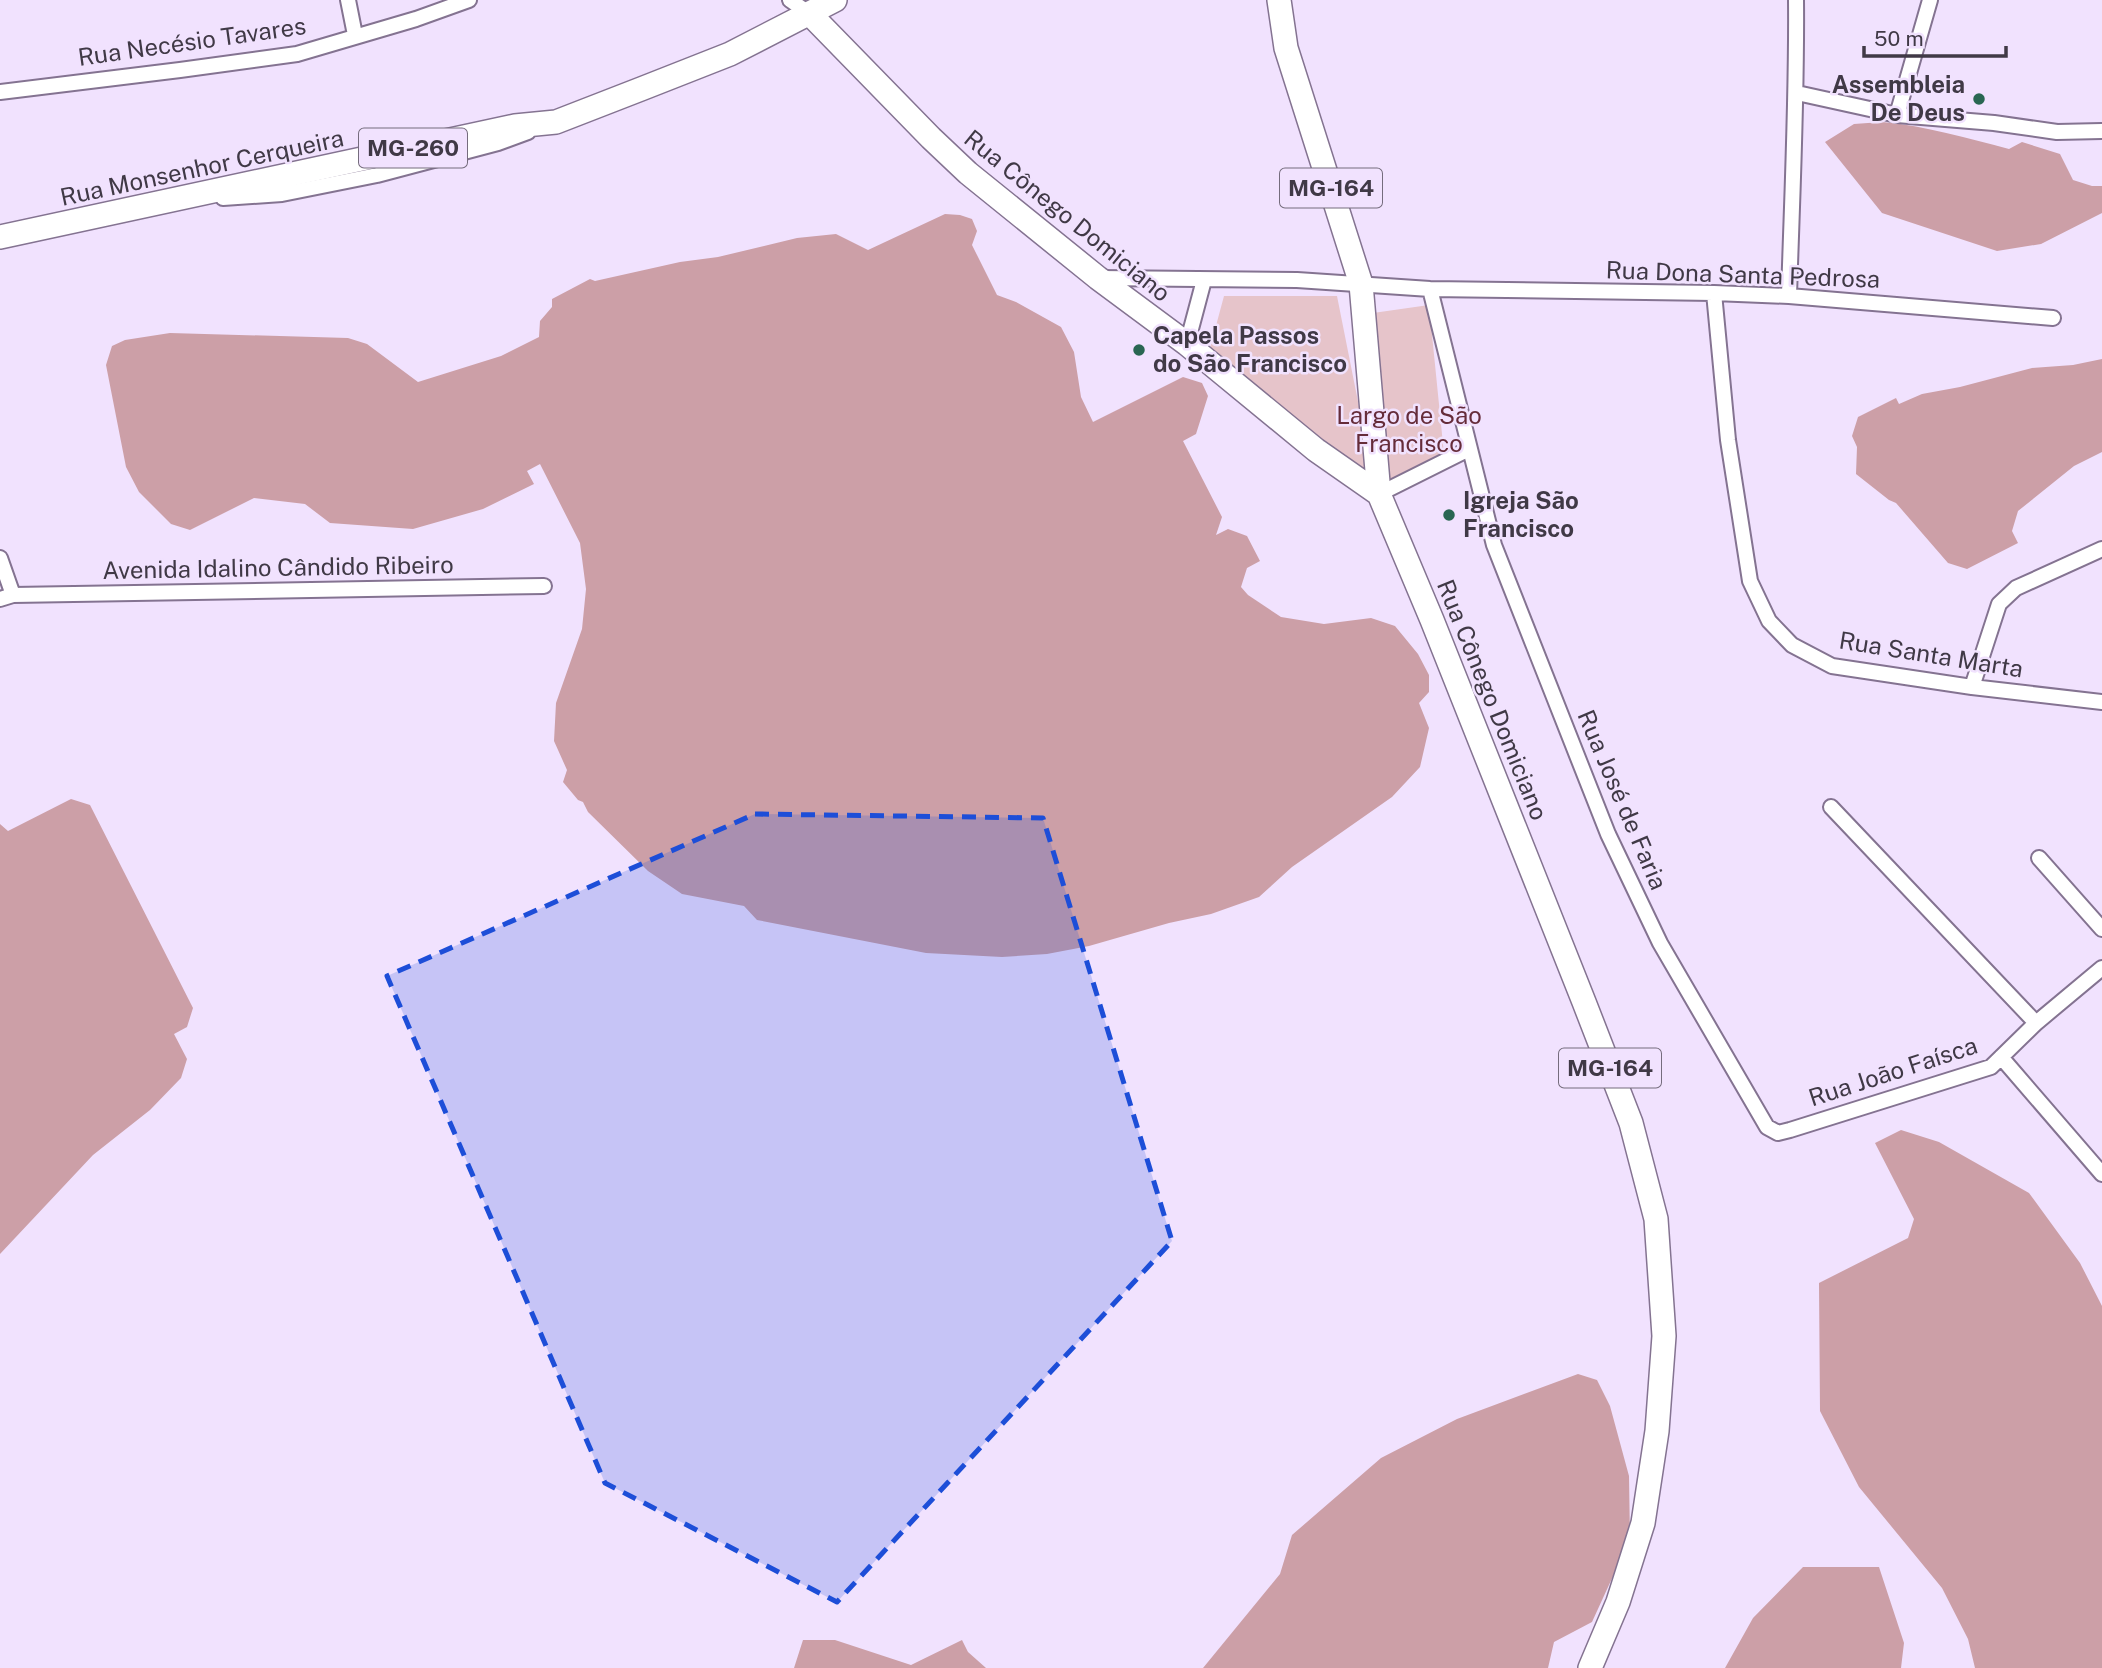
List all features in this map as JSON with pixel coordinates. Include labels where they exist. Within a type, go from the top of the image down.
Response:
[{"type":"main road","name":"Rua Monsenhor Cerqueira","points":[[0,237],[515,126],[556,122],[730,54],[809,7],[835,0]]},
{"type":"main road","name":"MG-164","points":[[1279,0],[1286,48],[1360,284],[1379,494]]},
{"type":"main road","name":"Rua Cônego Domiciano","points":[[809,7],[931,138],[968,173],[1316,450],[1379,494],[1432,620],[1631,1123],[1656,1219],[1664,1336],[1657,1432],[1643,1523],[1618,1602],[1590,1668]]},
{"type":"street","points":[[348,0],[355,35]]},
{"type":"street","name":"Rua Necésio Tavares","points":[[0,92],[297,54],[416,19],[468,0]]},
{"type":"street","name":"Rua Cônego Domiciano","points":[[790,0],[809,7]]},
{"type":"street","points":[[1789,296],[1793,135],[1797,99],[1796,0]]},
{"type":"street","points":[[1897,115],[1930,0]]},
{"type":"street","points":[[1797,99],[1897,115],[1994,123],[2057,132],[2102,131]]},
{"type":"street","points":[[1098,278],[1297,280],[1430,289],[1469,449],[1379,494]]},
{"type":"street","points":[[1186,344],[1203,280]]},
{"type":"street","name":"Rua Dona Santa Pedrosa","points":[[1430,289],[1789,296],[2053,318]]},
{"type":"street","name":"Rua Santa Marta","points":[[1714,293],[1728,440],[1750,581],[1769,621],[1792,645],[1832,666],[1972,687],[2102,702]]},
{"type":"street","name":"Rua José de Faria","points":[[1469,449],[1494,544],[1608,834],[1642,907],[1660,943],[1767,1127],[1778,1133],[1790,1130]]},
{"type":"street","points":[[1972,687],[1999,604],[2016,588],[2102,549]]},
{"type":"street","name":"Avenida Idalino Cândido Ribeiro","points":[[0,558],[7,597],[544,586]]},
{"type":"street","points":[[1831,807],[2036,1023]]},
{"type":"street","points":[[2039,858],[2102,929]]},
{"type":"street","name":"Rua João Faísca","points":[[1790,1130],[1991,1067],[2036,1023],[2102,968]]},
{"type":"street","points":[[2001,1058],[2102,1174]]},
{"type":"highlighted area","points":[[755,814],[1043,818],[1172,1241],[837,1602],[605,1483],[387,976]]},
{"type":"green space","points":[[1224,296],[1337,296],[1373,477],[1350,471],[1210,348]]},
{"type":"green space","name":"Largo de São Francisco","points":[[1429,305],[1444,454],[1382,485],[1366,314]]},
{"type":"shaded area","points":[[1882,122],[1930,129],[2009,149],[2022,142],[2060,154],[2073,180],[2102,186],[2102,213],[2041,244],[1997,251],[1882,213],[1825,142],[1854,124]]},
{"type":"shaded area","points":[[945,214],[972,219],[977,231],[972,245],[997,295],[1016,302],[1061,327],[1074,352],[1081,397],[1093,422],[1183,377],[1202,383],[1208,396],[1196,434],[1183,441],[1222,517],[1216,535],[1228,529],[1247,536],[1260,561],[1247,568],[1241,587],[1248,595],[1281,617],[1324,624],[1371,618],[1395,626],[1418,654],[1429,675],[1429,692],[1419,703],[1429,728],[1420,767],[1392,797],[1292,867],[1259,897],[1211,914],[1089,946],[1047,954],[1002,957],[926,953],[757,920],[744,906],[682,894],[648,871],[588,812],[583,802],[578,800],[563,782],[567,770],[554,741],[556,703],[582,629],[586,589],[580,543],[540,464],[527,471],[534,484],[483,509],[413,529],[330,523],[305,504],[254,498],[190,530],[171,524],[139,492],[126,467],[106,365],[112,346],[125,340],[170,333],[348,338],[367,344],[418,382],[501,356],[539,337],[540,321],[552,307],[552,299],[590,279],[595,281],[680,262],[718,257],[797,238],[836,234],[868,250]]},
{"type":"shaded area","points":[[2102,359],[2102,452],[2074,466],[2018,511],[2012,531],[2018,543],[1967,569],[1948,563],[1896,503],[1856,474],[1857,447],[1852,436],[1858,417],[1896,398],[1899,404],[1922,394],[2032,368],[2073,365]]},
{"type":"shaded area","points":[[71,799],[90,805],[193,1008],[187,1027],[174,1034],[187,1059],[181,1078],[150,1110],[93,1155],[0,1254],[0,824],[8,831]]},
{"type":"shaded area","points":[[1901,1130],[1939,1142],[2029,1193],[2080,1263],[2102,1306],[2102,1668],[1975,1668],[1968,1639],[1942,1588],[1859,1487],[1820,1411],[1819,1283],[1908,1238],[1914,1219],[1875,1143]]},
{"type":"shaded area","points":[[1578,1374],[1597,1380],[1610,1406],[1629,1476],[1630,1539],[1592,1622],[1554,1642],[1548,1668],[1203,1668],[1280,1574],[1292,1535],[1381,1458],[1457,1419]]},
{"type":"shaded area","points":[[1803,1567],[1879,1567],[1904,1643],[1901,1668],[1725,1668],[1753,1618]]},
{"type":"shaded area","points":[[803,1640],[835,1640],[911,1665],[962,1640],[968,1652],[986,1668],[794,1668]]},
{"type":"place","name":"Assembleia De Deus","points":[[1979,99]]},
{"type":"place","name":"Capela Passos do São Francisco","points":[[1139,350]]},
{"type":"place","name":"Igreja São Francisco","points":[[1449,515]]}]
